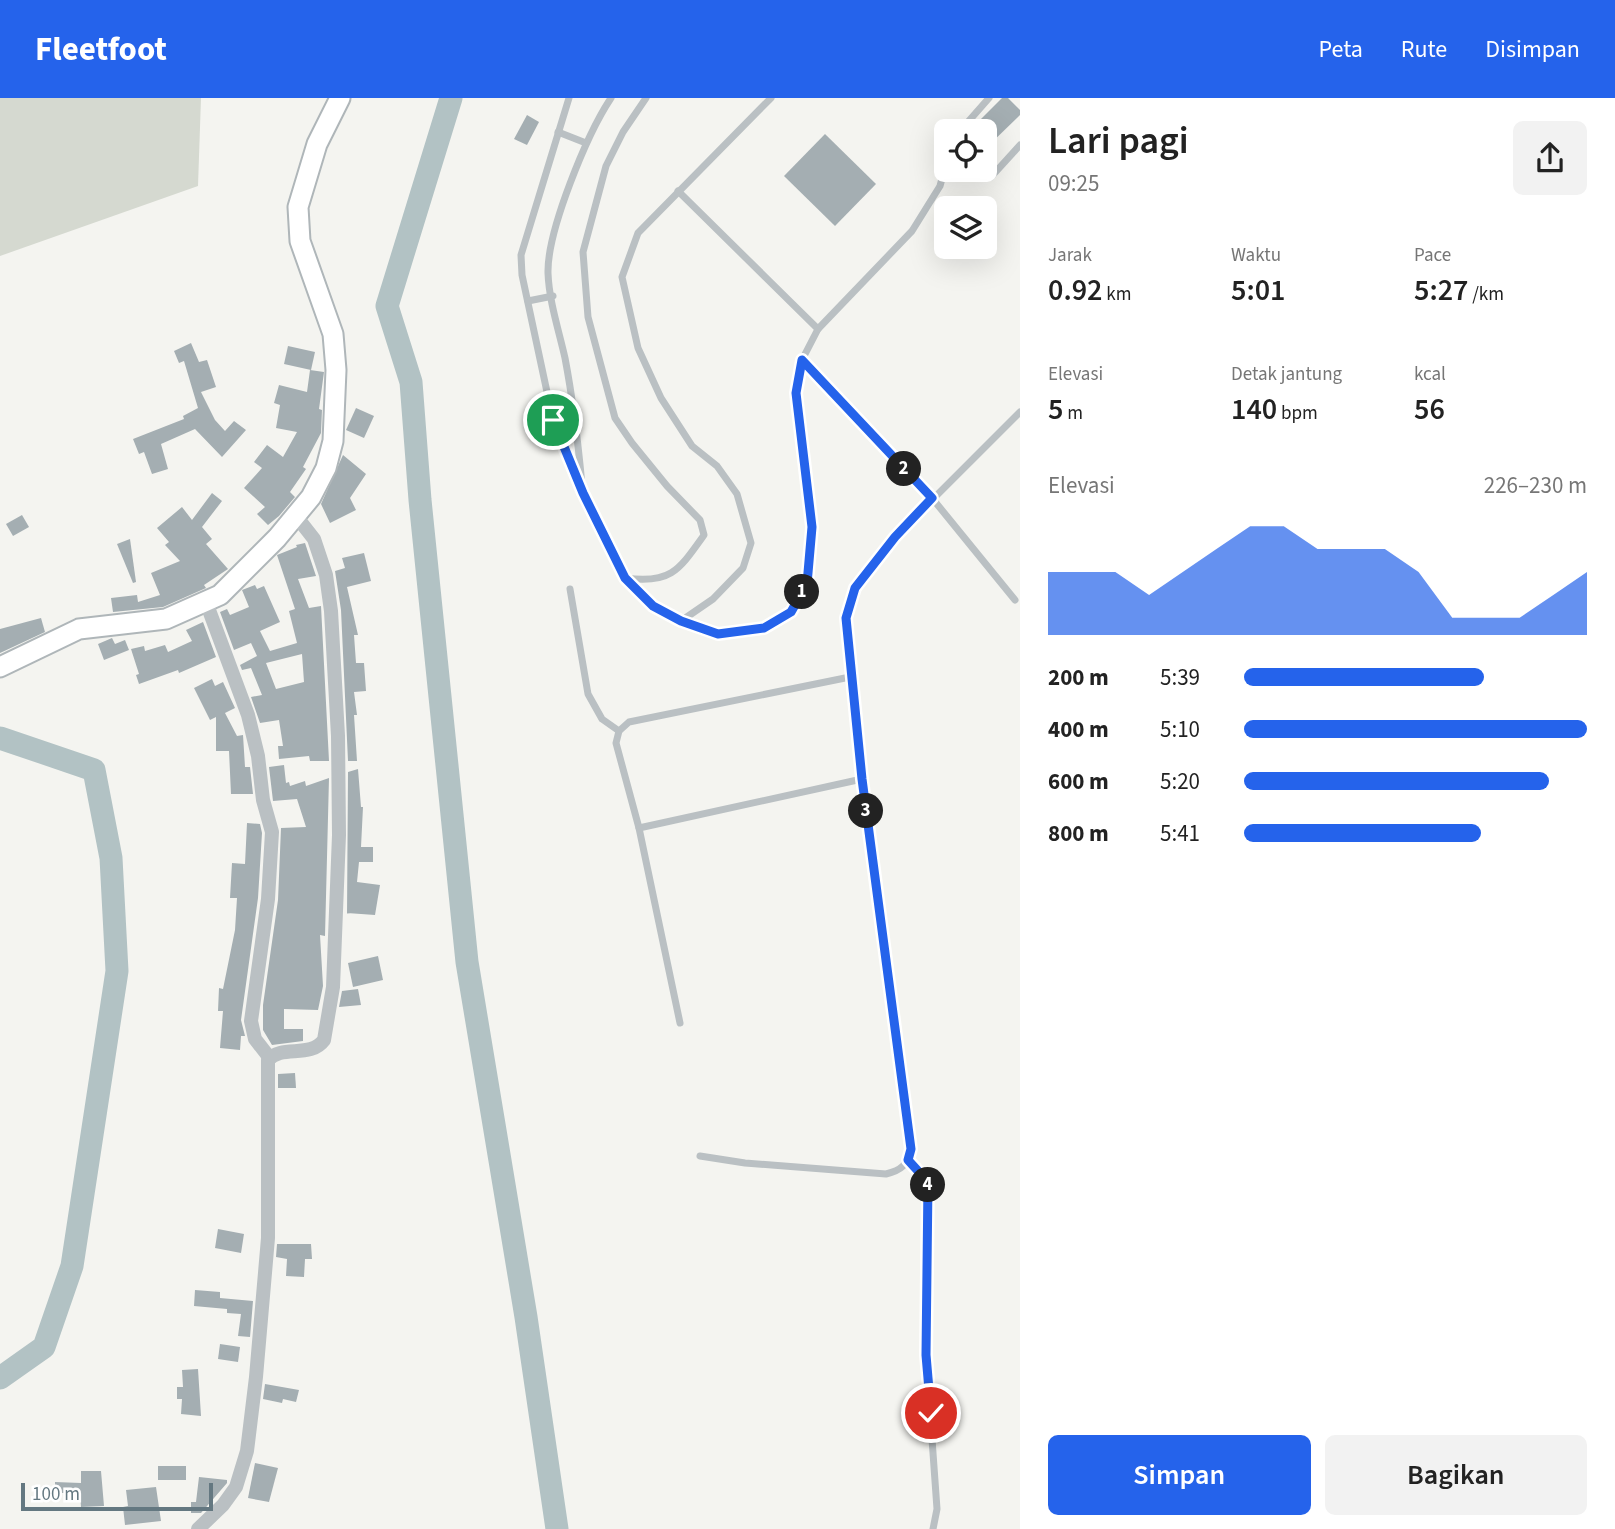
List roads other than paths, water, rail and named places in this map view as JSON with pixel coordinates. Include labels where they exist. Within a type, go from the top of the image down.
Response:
[{"type":"main road","points":[[0,667],[79,629],[166,619],[206,602],[229,588],[296,516],[317,488],[330,456],[334,429],[336,370],[333,334],[299,242],[298,207],[317,144],[340,98]]},
{"type":"street","points":[[269,1057],[320,1046],[324,1040],[332,987],[340,812],[331,611],[319,548],[296,516]]},
{"type":"street","points":[[198,1529],[223,1505],[236,1487],[247,1451],[256,1377],[268,1238],[269,1057],[258,1044],[251,1021],[268,899],[272,832],[263,800],[258,756],[248,715],[206,602]]},
{"type":"lane","points":[[569,98],[521,256],[553,420],[583,493],[625,578],[653,606],[681,621],[718,634],[764,628],[791,612],[807,584],[812,527],[796,393],[802,360],[818,329],[912,231],[941,182]]},
{"type":"lane","points":[[583,493],[576,413],[548,274],[551,247],[586,143],[611,98]]},
{"type":"lane","points":[[625,578],[652,581],[670,574],[690,555],[704,535],[700,520],[667,486],[615,418],[588,317],[583,252],[606,166],[622,132],[646,98]]},
{"type":"lane","points":[[681,621],[713,599],[743,568],[751,543],[737,494],[717,466],[692,446],[661,398],[638,348],[622,277],[638,233],[771,98]]},
{"type":"lane","points":[[971,119],[989,98]]},
{"type":"lane","points":[[558,132],[586,143]]},
{"type":"lane","points":[[997,170],[1020,145]]},
{"type":"lane","points":[[678,191],[818,329]]},
{"type":"lane","points":[[528,301],[552,296]]},
{"type":"lane","points":[[802,360],[932,498],[1015,600]]},
{"type":"lane","points":[[700,1156],[745,1163],[886,1174],[900,1170],[908,1160],[911,1149],[862,779],[846,618],[855,588],[895,537],[1020,412]]},
{"type":"lane","points":[[570,589],[588,694],[602,719],[619,731]]},
{"type":"lane","points":[[680,1023],[639,828],[617,743],[619,731],[629,722],[850,677]]},
{"type":"lane","points":[[639,828],[862,779]]},
{"type":"lane","points":[[908,1160],[925,1177],[929,1194],[926,1355],[937,1496],[933,1529]]},
{"type":"waterway","points":[[451,98],[387,306],[411,382],[420,500],[467,962],[526,1317],[557,1529]]},
{"type":"waterway","points":[[0,738],[94,770],[111,858],[117,971],[72,1266],[44,1347],[0,1378]]}]
